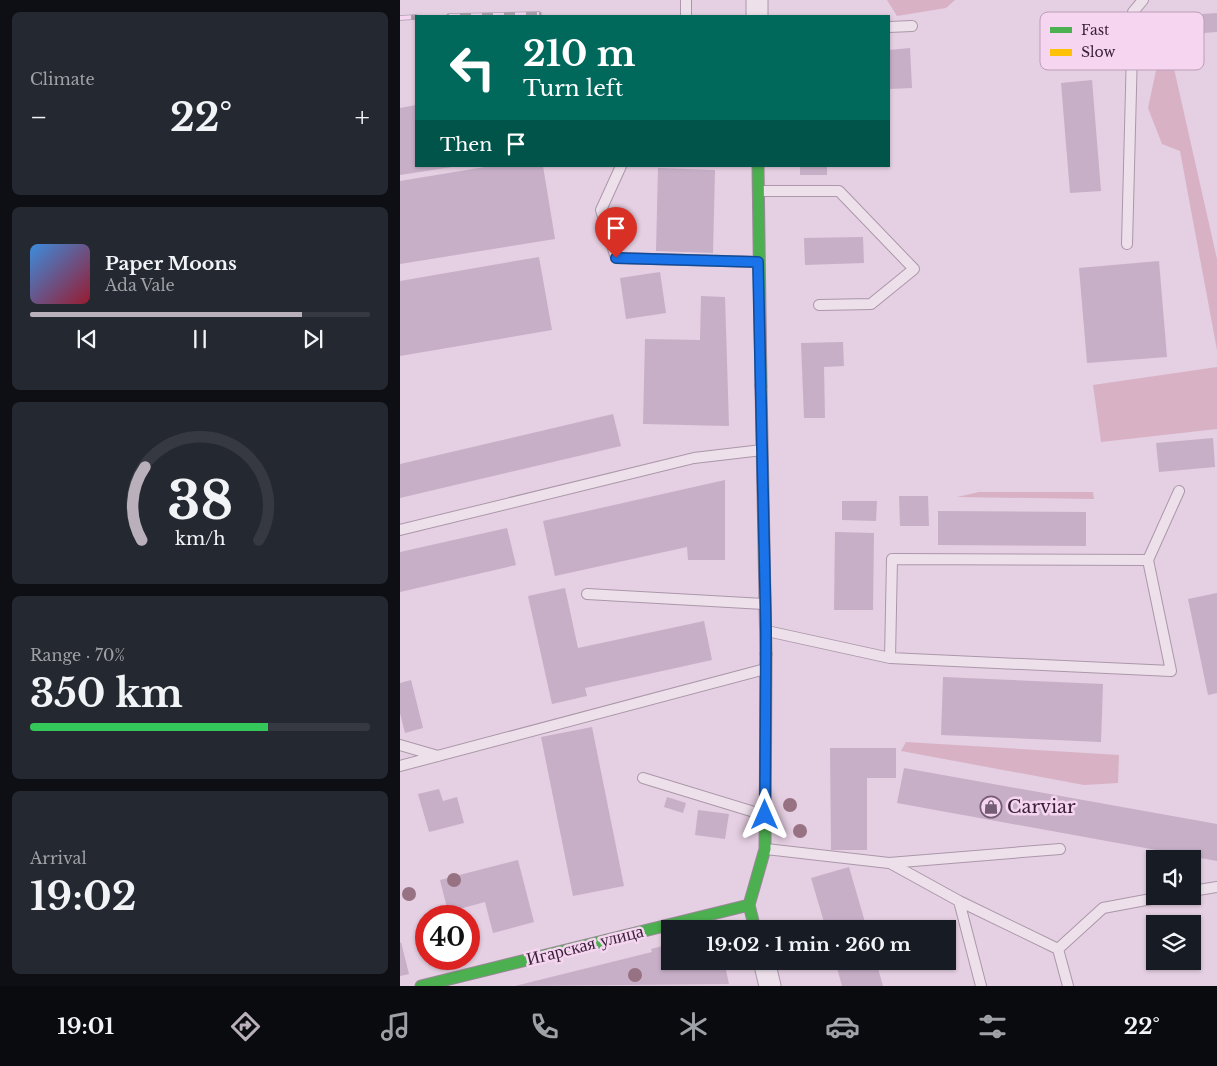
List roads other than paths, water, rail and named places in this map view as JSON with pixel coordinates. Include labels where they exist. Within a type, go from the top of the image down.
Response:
[{"type":"street","points":[[756,0],[757,15]]},
{"type":"street","points":[[753,920],[749,905],[765,849],[766,631],[758,262],[758,167]]},
{"type":"street","name":"Игарская улица","points":[[421,986],[749,905]]},
{"type":"street","points":[[766,970],[770,986]]},
{"type":"lane","points":[[686,0],[686,15]]},
{"type":"lane","points":[[1133,12],[1142,0]]},
{"type":"lane","points":[[890,28],[912,26]]},
{"type":"lane","points":[[1127,244],[1132,70]]},
{"type":"lane","points":[[621,167],[601,210],[616,258],[758,262]]},
{"type":"lane","points":[[758,191],[839,190],[914,269],[871,304],[819,305]]},
{"type":"lane","points":[[400,530],[694,458],[763,450]]},
{"type":"lane","points":[[766,631],[890,658],[1171,671],[1148,560],[1179,491]]},
{"type":"lane","points":[[890,658],[892,560],[1148,560]]},
{"type":"lane","points":[[587,594],[765,604]]},
{"type":"lane","points":[[400,766],[766,669]]},
{"type":"lane","points":[[400,745],[439,756]]},
{"type":"lane","points":[[643,778],[765,815]]},
{"type":"lane","points":[[765,849],[889,863],[1060,849]]},
{"type":"lane","points":[[889,863],[959,901],[1058,949],[1068,986]]},
{"type":"lane","points":[[1201,890],[1217,887]]},
{"type":"lane","points":[[1058,949],[1103,908],[1146,900]]},
{"type":"lane","points":[[959,901],[981,986]]},
{"type":"railway","points":[[494,15],[539,14]]},
{"type":"railway","points":[[400,18],[415,17]]},
{"type":"place","name":"Carviar","points":[[991,807]]}]
